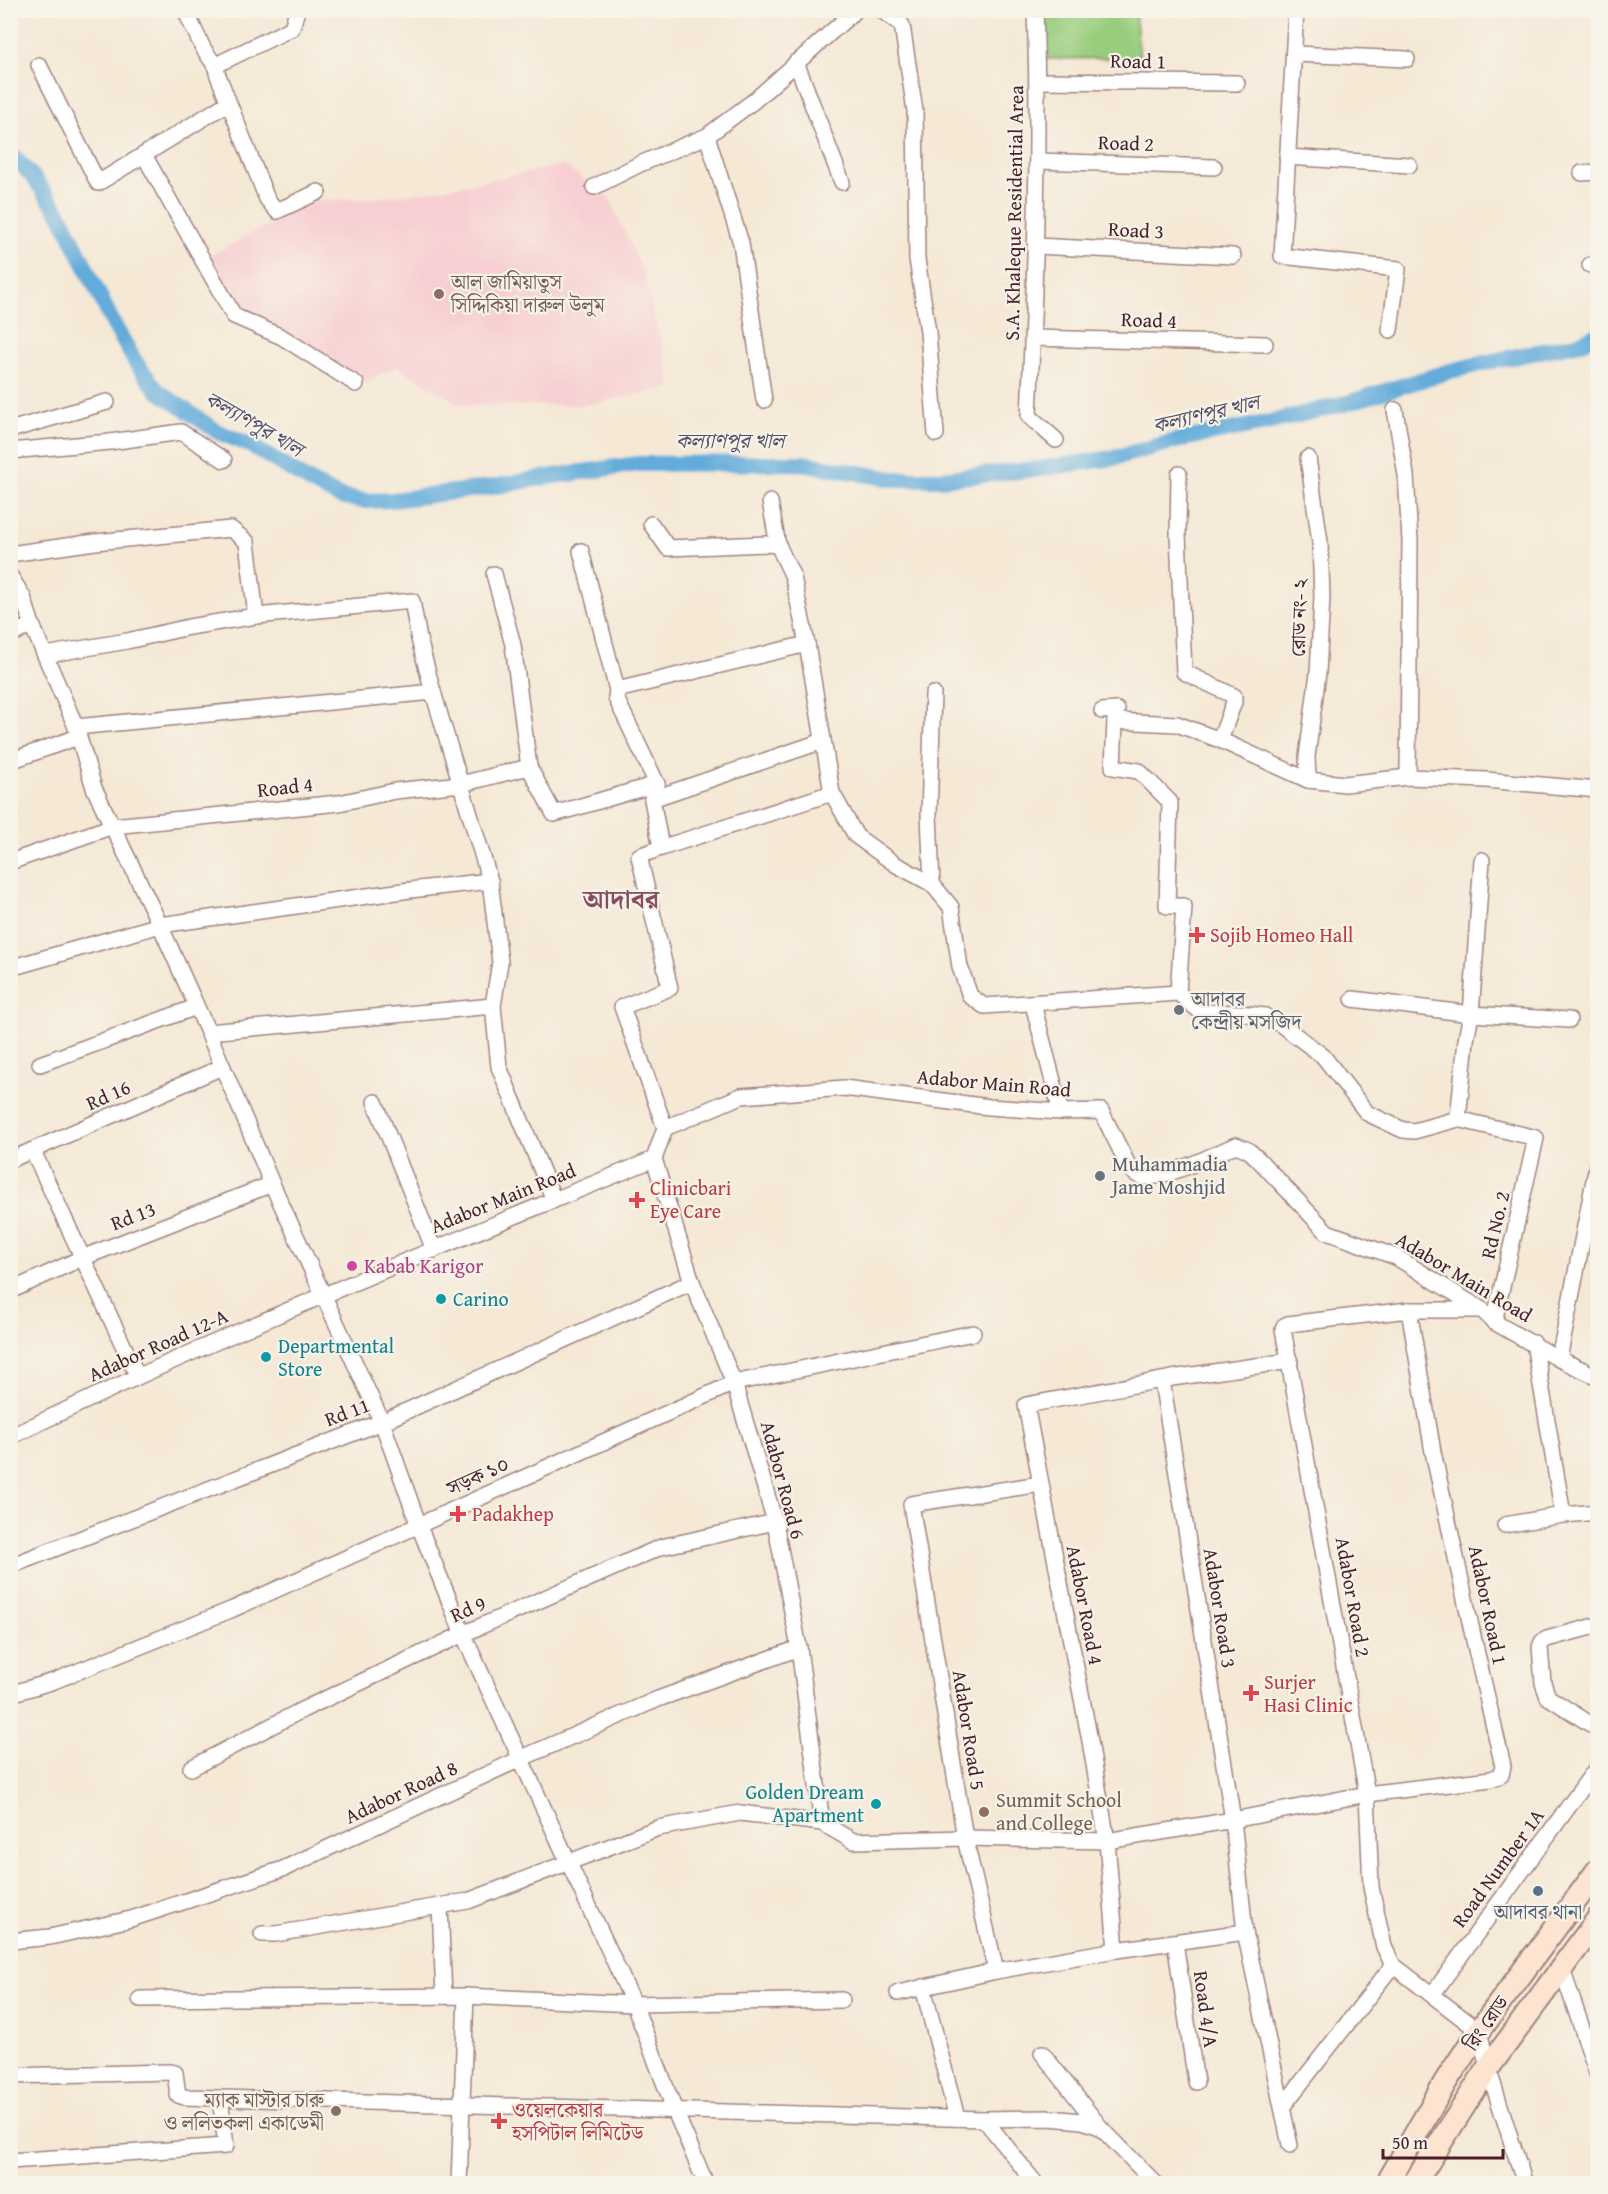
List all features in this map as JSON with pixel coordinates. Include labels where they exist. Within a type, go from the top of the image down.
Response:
[{"type":"main road","name":"রিং রোড","points":[[1387,2184],[1446,2081],[1479,2031],[1598,1870]]},
{"type":"main road","name":"রিং রোড","points":[[1414,2184],[1488,2068],[1598,1919]]},
{"type":"street","points":[[185,10],[203,48],[216,67],[267,199],[277,211],[318,192]]},
{"type":"street","points":[[216,67],[292,28],[297,10]]},
{"type":"street","points":[[594,187],[640,164],[707,136],[755,100],[856,10]]},
{"type":"street","points":[[881,10],[902,25],[915,111],[917,259],[928,332],[936,434]]},
{"type":"street","name":"S.A. Khaleque Residential Area","points":[[1035,10],[1038,161],[1029,416],[1056,440]]},
{"type":"street","points":[[1296,10],[1282,256],[1398,269],[1390,330]]},
{"type":"street","points":[[1294,54],[1407,59]]},
{"type":"street","points":[[796,62],[842,182]]},
{"type":"street","points":[[39,65],[98,183],[228,103]]},
{"type":"street","name":"Road 1","points":[[1038,81],[1237,83]]},
{"type":"street","points":[[707,136],[741,243],[764,400]]},
{"type":"street","points":[[144,155],[234,316],[282,337],[356,384]]},
{"type":"street","points":[[1287,157],[1409,165]]},
{"type":"street","name":"Road 2","points":[[1038,161],[1214,167]]},
{"type":"street","name":"Road 3","points":[[1036,246],[1233,256]]},
{"type":"street","name":"Road 4","points":[[1032,338],[1266,344]]},
{"type":"street","points":[[10,430],[107,402]]},
{"type":"street","points":[[1395,410],[1406,475],[1410,541],[1408,777]]},
{"type":"street","points":[[10,451],[110,442],[181,432],[224,460]]},
{"type":"street","name":"রোড নং- ২","points":[[1308,458],[1320,542],[1322,587],[1318,673],[1307,756],[1308,780]]},
{"type":"street","points":[[1179,474],[1178,534],[1184,672],[1234,696],[1234,702],[1220,740]]},
{"type":"street","points":[[770,502],[778,545],[793,577],[807,644],[832,793],[856,836],[895,864],[932,884],[951,907],[960,967],[970,996],[984,1006],[1178,993],[1201,1012],[1265,1016],[1283,1026],[1323,1056],[1367,1113],[1403,1130],[1414,1131],[1458,1119],[1471,1014],[1482,860]]},
{"type":"street","points":[[651,524],[668,548],[778,545]]},
{"type":"street","points":[[10,554],[95,542],[231,529],[247,542],[256,616]]},
{"type":"street","points":[[580,551],[617,690],[616,698],[655,791],[661,848]]},
{"type":"street","points":[[494,574],[513,645],[529,767],[554,813],[655,791],[823,741]]},
{"type":"street","points":[[10,576],[23,597],[32,625],[77,732],[94,788],[160,925],[272,1184],[382,1422],[419,1526],[463,1634],[634,2004],[706,2184]]},
{"type":"street","points":[[45,655],[256,616],[412,601],[419,639],[490,880],[500,962],[494,1006],[500,1067],[554,1200]]},
{"type":"street","points":[[10,635],[32,625]]},
{"type":"street","points":[[617,690],[807,644]]},
{"type":"street","points":[[10,761],[77,732],[434,692]]},
{"type":"street","points":[[932,884],[929,815],[933,694]]},
{"type":"street","points":[[1101,711],[1117,710],[1113,767],[1139,771],[1170,802],[1167,906],[1184,906],[1178,993]]},
{"type":"street","points":[[1115,722],[1177,724],[1220,740],[1308,780],[1345,784],[1408,777],[1486,780],[1598,790]]},
{"type":"street","name":"Road 4","points":[[10,862],[112,826],[339,803],[395,791],[461,784],[529,767]]},
{"type":"street","points":[[654,1159],[665,1128],[621,1008],[670,988],[639,855],[832,793]]},
{"type":"street","points":[[10,968],[160,925],[490,880]]},
{"type":"street","points":[[1353,999],[1471,1014],[1569,1020]]},
{"type":"street","points":[[1032,1004],[1060,1112]]},
{"type":"street","points":[[208,1032],[494,1006]]},
{"type":"street","points":[[40,1064],[196,1007]]},
{"type":"street","name":"Rd 16","points":[[10,1160],[222,1067]]},
{"type":"street","name":"Adabor Main Road","points":[[665,1128],[741,1096],[844,1088],[988,1107],[1060,1112],[1101,1111],[1129,1167],[1134,1174],[1142,1177],[1191,1165],[1236,1145],[1248,1150],[1327,1232],[1396,1257],[1482,1310],[1494,1322],[1559,1359],[1598,1377]]},
{"type":"street","points":[[375,1102],[434,1250]]},
{"type":"street","name":"Rd No. 2","points":[[1458,1119],[1536,1138],[1494,1322]]},
{"type":"street","points":[[33,1151],[137,1376]]},
{"type":"street","name":"Adabor Main Road","points":[[324,1295],[654,1159]]},
{"type":"street","name":"Adabor Road 6","points":[[654,1159],[692,1281],[734,1383],[775,1522],[799,1648],[822,1824]]},
{"type":"street","points":[[1559,1359],[1598,1160]]},
{"type":"street","name":"Rd 13","points":[[10,1291],[82,1258],[272,1184]]},
{"type":"street","name":"Rd 11","points":[[10,1566],[382,1422],[692,1281]]},
{"type":"street","name":"Adabor Road 12-A","points":[[10,1437],[137,1376],[324,1295]]},
{"type":"street","name":"Adabor Road 2","points":[[1393,1965],[1384,1947],[1371,1887],[1367,1794],[1283,1329],[1284,1326],[1409,1310],[1482,1310]]},
{"type":"street","name":"Adabor Road 1","points":[[1367,1794],[1491,1779],[1502,1775],[1503,1766],[1433,1452],[1409,1310]]},
{"type":"street","name":"সড়ক ১০","points":[[10,1694],[54,1681],[233,1609],[734,1383],[973,1333]]},
{"type":"street","points":[[1534,1343],[1563,1515]]},
{"type":"street","points":[[1162,1380],[1290,1361]]},
{"type":"street","name":"Adabor Road 4","points":[[1116,1950],[1107,1841],[1026,1405],[1162,1380]]},
{"type":"street","name":"Adabor Road 3","points":[[1162,1380],[1233,1820],[1245,1932],[1290,2145]]},
{"type":"street","name":"Adabor Road 5","points":[[996,1971],[965,1838],[911,1504],[1040,1484]]},
{"type":"street","points":[[1505,1525],[1563,1515],[1598,1512]]},
{"type":"street","name":"Rd 9","points":[[191,1767],[302,1710],[463,1634],[661,1547],[775,1522]]},
{"type":"street","points":[[1598,1625],[1547,1639],[1540,1647],[1543,1683],[1548,1697],[1598,1730]]},
{"type":"street","name":"Adabor Road 8","points":[[10,1941],[49,1930],[130,1919],[283,1869],[522,1758],[658,1699],[799,1648]]},
{"type":"street","name":"Road Number 1A","points":[[1432,1995],[1598,1766]]},
{"type":"street","points":[[262,1934],[276,1934],[468,1901],[658,1828],[740,1813],[822,1824],[853,1842],[965,1838],[1107,1841],[1367,1794]]},
{"type":"street","points":[[440,1906],[444,1996]]},
{"type":"street","points":[[898,1993],[996,1971],[1116,1950],[1245,1932]]},
{"type":"street","name":"Road 4/A","points":[[1175,1942],[1196,2082]]},
{"type":"street","points":[[1283,2106],[1393,1965],[1479,2031],[1488,2068],[1525,2184]]},
{"type":"street","points":[[1562,1969],[1598,2076]]},
{"type":"street","points":[[922,1987],[957,2118]]},
{"type":"street","points":[[459,2184],[466,1996]]},
{"type":"street","points":[[140,1999],[466,1996],[634,2004],[842,2000]]},
{"type":"street","points":[[1042,2052],[1100,2127],[1156,2184]]},
{"type":"street","points":[[10,2076],[170,2072],[175,2073],[178,2095],[184,2097],[984,2119],[1049,2118],[1082,2121],[1100,2127]]},
{"type":"street","points":[[10,2161],[226,2146],[220,2098]]},
{"type":"street","points":[[984,2119],[1035,2184]]},
{"type":"shaded area","name":"আল জামিয়াতুস সিদ্দিকিয়া দারুল উলুম","points":[[564,165],[610,199],[644,274],[672,388],[585,405],[462,406],[397,366],[366,382],[241,314],[206,258],[315,200],[368,199],[432,191]]},
{"type":"green space","points":[[1043,11],[1135,11],[1140,58],[1044,59]]},
{"type":"waterway","name":"কল্যাণপুর খাল","points":[[10,152],[33,177],[60,214],[113,323],[136,363],[158,391],[218,432],[250,445],[314,484],[341,497],[365,501],[393,500],[492,487],[638,464],[802,463],[892,479],[940,479],[1038,469],[1113,458],[1183,439],[1271,422],[1347,403],[1447,372],[1576,344],[1598,335]]},
{"type":"place","name":"আল জামিয়াতুস সিদ্দিকিয়া দারুল উলুম","points":[[439,294]]},
{"type":"place","name":"Sojib Homeo Hall","points":[[1197,935]]},
{"type":"place","name":"আদাবর কেন্দ্রীয় মসজিদ","points":[[1179,1010]]},
{"type":"place","name":"Muhammadia Jame Moshjid","points":[[1100,1176]]},
{"type":"place","name":"Clinicbari Eye Care","points":[[637,1200]]},
{"type":"place","name":"Kabab Karigor","points":[[352,1266]]},
{"type":"place","name":"Carino","points":[[441,1299]]},
{"type":"place","name":"Departmental Store","points":[[266,1357]]},
{"type":"place","name":"Padakhep","points":[[458,1514]]},
{"type":"place","name":"Surjer Hasi Clinic","points":[[1251,1693]]},
{"type":"place","name":"Golden Dream Apartment","points":[[876,1804]]},
{"type":"place","name":"Summit School and College","points":[[984,1812]]},
{"type":"place","name":"আদাবর থানা","points":[[1538,1891]]},
{"type":"place","name":"ম্যাক মাস্টার চারু ও ললিতকলা একাডেমী","points":[[336,2111]]},
{"type":"place","name":"ওয়েলকেয়ার হসপিটাল লিমিটেড","points":[[499,2121]]},
{"type":"district","name":"আদাবর","points":[[621,899]]}]
